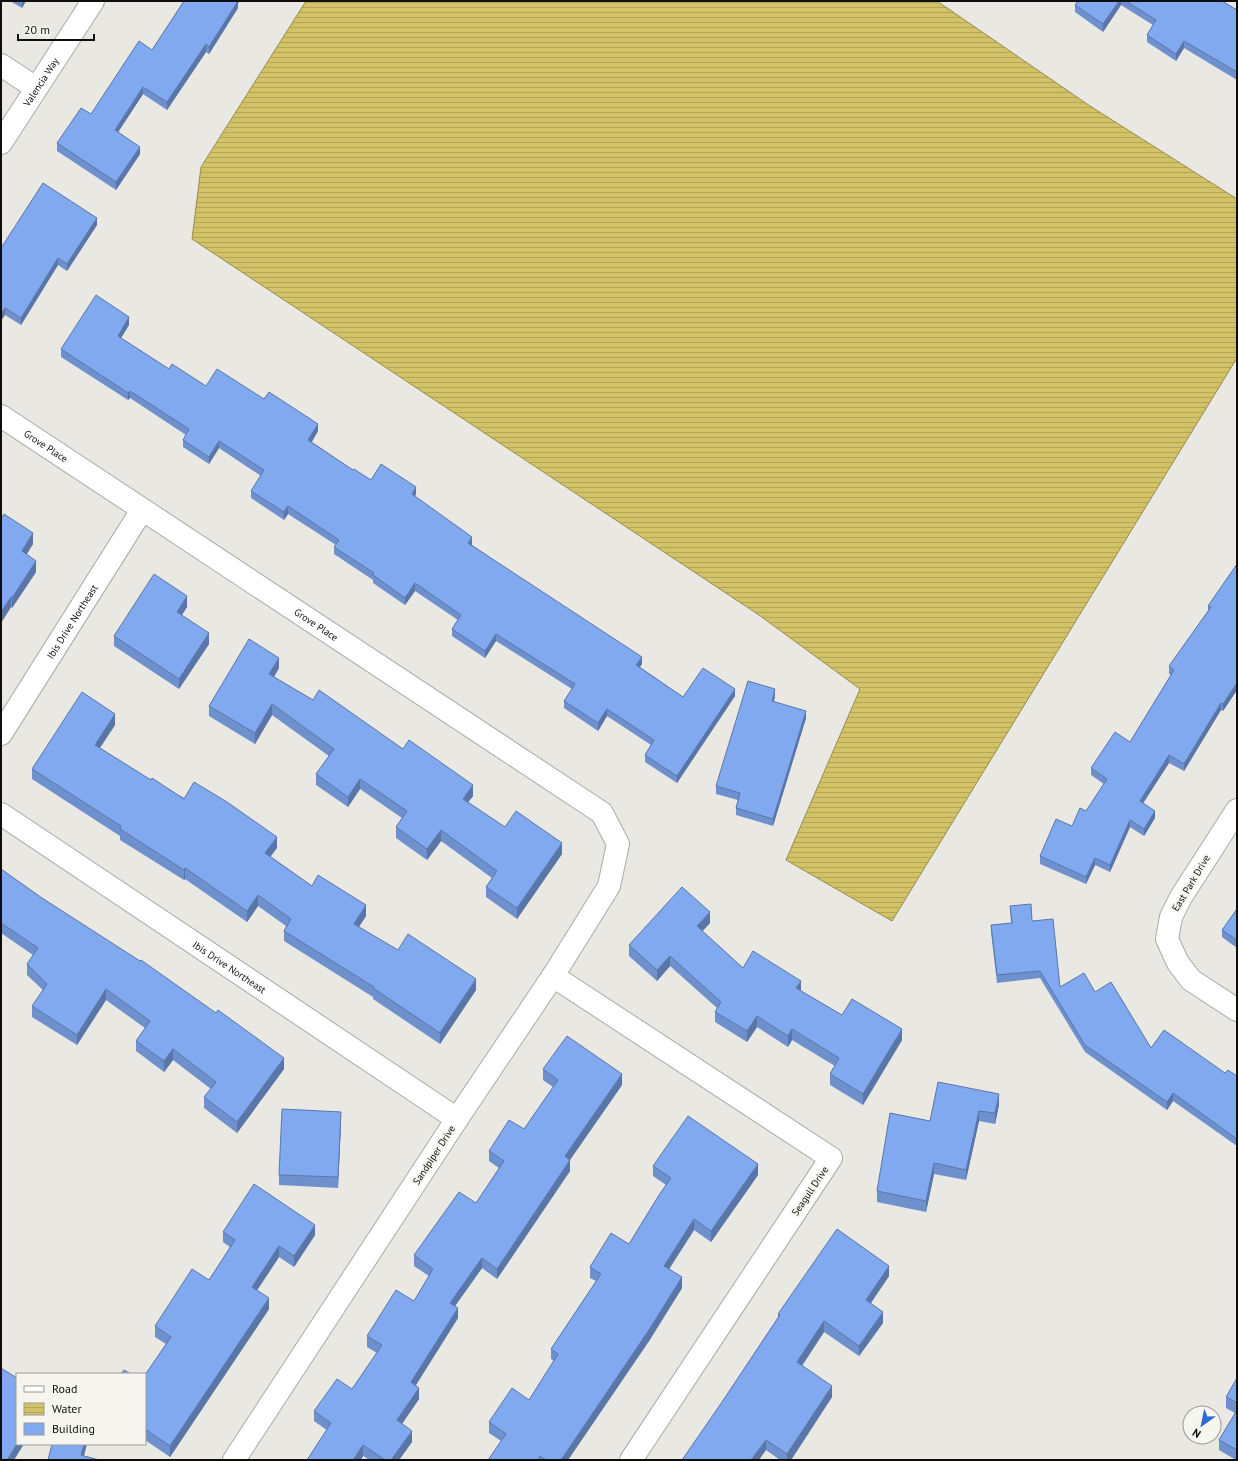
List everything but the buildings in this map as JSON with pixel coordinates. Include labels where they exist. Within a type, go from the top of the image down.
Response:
[{"type":"street","name":"Valencia Way","points":[[1,143],[93,1]]},
{"type":"street","points":[[1,65],[36,88]]},
{"type":"street","name":"Grove Place","points":[[1,416],[602,813],[618,844]]},
{"type":"street","name":"Ibis Drive Northeast","points":[[1,734],[142,510]]},
{"type":"street","name":"East Park Drive","points":[[1237,810],[1181,896],[1171,917],[1167,939],[1178,963],[1191,980],[1237,1010]]},
{"type":"street","name":"Ibis Drive Northeast","points":[[1,814],[457,1119]]},
{"type":"street","name":"Sandpiper Drive","points":[[234,1460],[457,1119],[553,976],[609,886],[618,844]]},
{"type":"street","name":"Seagull Drive","points":[[553,976],[831,1158],[631,1460]]},
{"type":"water","points":[[306,1],[937,1],[1090,106],[1237,199],[1237,358],[892,921],[786,860],[860,689],[759,615],[192,239],[201,167]]}]
